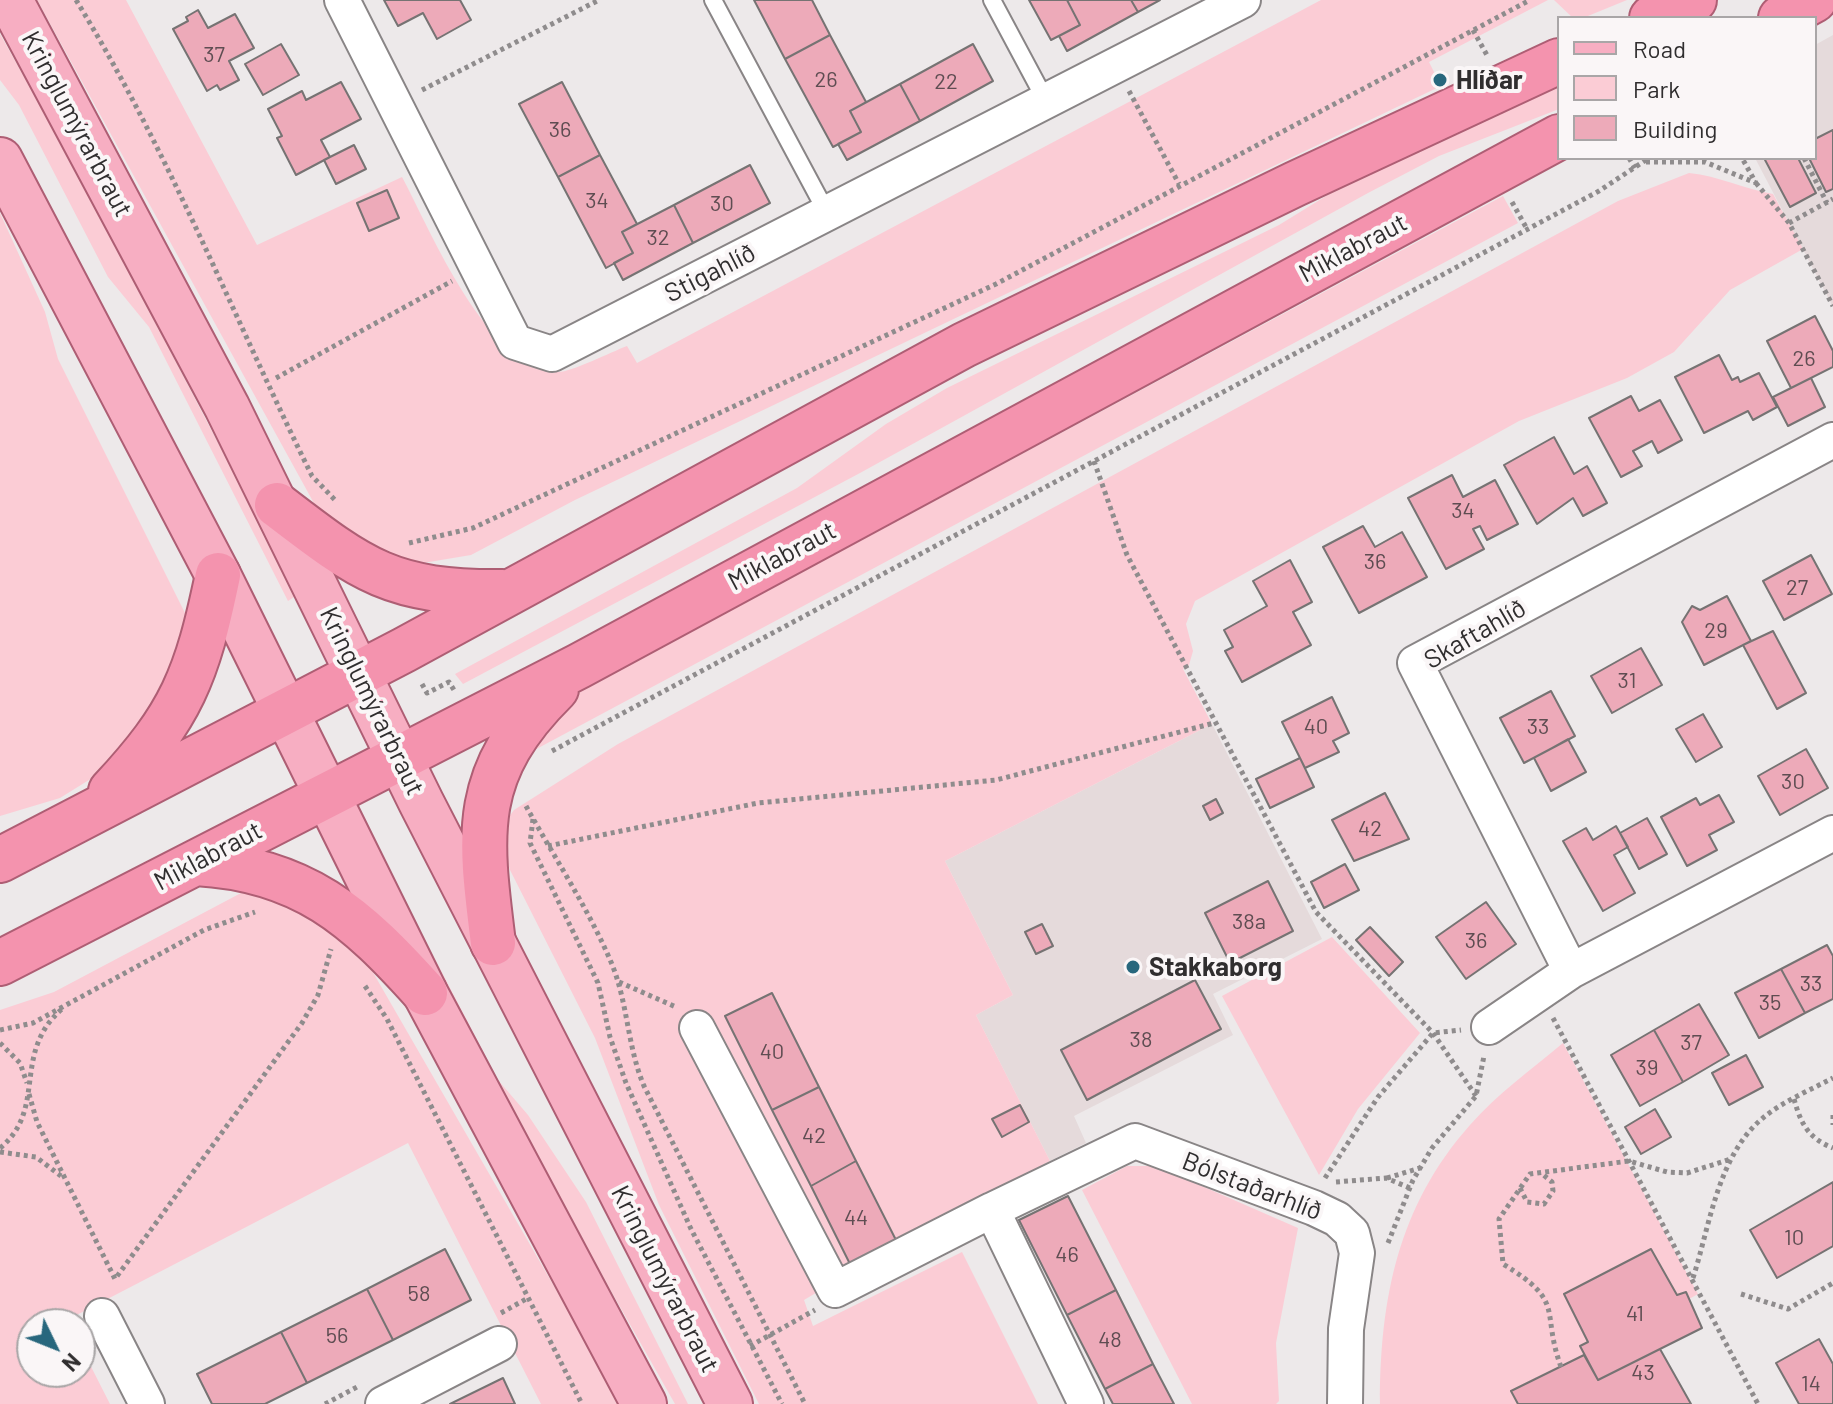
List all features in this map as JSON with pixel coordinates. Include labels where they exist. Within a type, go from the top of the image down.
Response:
[{"type":"highway","points":[[1657,16],[1694,0]]},
{"type":"highway","points":[[1785,16],[1814,0]]},
{"type":"highway","points":[[0,860],[286,712],[964,345],[1308,178],[1557,62]]},
{"type":"highway","name":"Miklabraut","points":[[0,963],[579,666],[1557,138]]},
{"type":"highway","points":[[277,505],[347,559],[371,572],[422,588],[454,592],[505,592]]},
{"type":"highway","points":[[0,834],[84,815],[137,763],[179,706],[197,663],[218,575]]},
{"type":"highway","points":[[493,943],[483,866],[490,786],[509,741],[532,712],[579,666]]},
{"type":"highway","points":[[196,863],[256,869],[320,897],[358,924],[425,993]]},
{"type":"main road","name":"Kringlumýrarbraut","points":[[10,0],[277,505],[493,943],[730,1404]]},
{"type":"main road","points":[[0,160],[218,575],[425,993],[644,1404]]},
{"type":"street","name":"Stigahlíð","points":[[342,0],[515,342],[552,354],[1243,0]]},
{"type":"street","name":"Skaftahlíð","points":[[1571,971],[1415,663],[1833,440]]},
{"type":"street","points":[[1489,1027],[1571,971],[1833,833]]},
{"type":"street","points":[[697,1028],[835,1290]]},
{"type":"street","name":"Bólstaðarhlíð","points":[[835,1290],[1135,1141],[1337,1219],[1352,1233],[1357,1253],[1344,1354],[1345,1404]]},
{"type":"street","points":[[992,1210],[1086,1404]]},
{"type":"street","points":[[102,1316],[147,1404]]},
{"type":"street","points":[[383,1404],[499,1344]]},
{"type":"lane","points":[[713,0],[827,213]]},
{"type":"lane","points":[[992,0],[1046,101]]},
{"type":"path","points":[[76,0],[157,151],[312,476],[332,495]]},
{"type":"path","points":[[394,104],[599,0]]},
{"type":"path","points":[[404,544],[473,528],[996,284],[1530,0]]},
{"type":"path","points":[[1473,30],[1489,59]]},
{"type":"path","points":[[1115,66],[1179,184]]},
{"type":"path","points":[[1630,160],[1635,168]]},
{"type":"path","points":[[541,757],[1527,229],[1647,160],[1705,162],[1756,183]]},
{"type":"path","points":[[1743,160],[1756,183],[1789,223],[1833,306]]},
{"type":"path","points":[[1789,223],[1830,201],[1805,160]]},
{"type":"path","points":[[1509,198],[1527,229]]},
{"type":"path","points":[[276,378],[477,267]]},
{"type":"path","points":[[1094,461],[1127,555],[1316,912],[1433,1033],[1476,1096],[1432,1148],[1392,1228]]},
{"type":"path","points":[[422,684],[427,693],[449,682],[454,691]]},
{"type":"path","points":[[548,846],[758,803],[996,780],[1214,723]]},
{"type":"path","points":[[782,1404],[691,1229],[626,1083],[610,1037],[598,983],[530,843],[533,818],[602,944],[618,982],[628,1041],[644,1086],[805,1404]]},
{"type":"path","points":[[0,1030],[33,1023],[72,999],[204,930],[242,914],[265,910]]},
{"type":"path","points":[[0,1043],[20,1063],[37,1122],[115,1279],[302,1023],[318,995],[333,940],[338,947]]},
{"type":"path","points":[[361,979],[387,1019],[582,1404]]},
{"type":"path","points":[[618,982],[684,1010],[697,1028]]},
{"type":"path","points":[[1539,993],[1758,1404]]},
{"type":"path","points":[[0,1150],[20,1127],[28,1091],[30,1062],[39,1037],[53,1016],[72,999]]},
{"type":"path","points":[[1421,1168],[1386,1178],[1323,1183],[1378,1097],[1433,1033]]},
{"type":"path","points":[[1692,1280],[1731,1159],[1764,1117],[1833,1078]]},
{"type":"path","points":[[1794,1099],[1801,1123],[1811,1136],[1833,1147]]},
{"type":"path","points":[[1833,1115],[1833,1125]]},
{"type":"path","points":[[0,1150],[36,1157],[67,1183]]},
{"type":"path","points":[[1561,1367],[1554,1347],[1548,1304],[1528,1279],[1503,1264],[1499,1219],[1523,1179],[1538,1173],[1629,1161],[1667,1172],[1687,1173],[1731,1159]]},
{"type":"path","points":[[1520,1187],[1527,1202],[1544,1204],[1553,1191],[1546,1175],[1538,1173]]},
{"type":"path","points":[[1386,1178],[1410,1188]]},
{"type":"path","points":[[1741,1294],[1788,1309],[1833,1283]]},
{"type":"path","points":[[750,1346],[809,1316],[835,1290]]},
{"type":"shaded area","points":[[1833,35],[1833,307],[1756,160],[1817,160],[1817,44]]},
{"type":"shaded area","name":"Stakkaborg","points":[[1212,724],[1322,939],[1213,994],[1233,1035],[1074,1116],[1086,1143],[1050,1161],[976,1015],[1013,995],[945,861]]},
{"type":"green space","points":[[37,0],[126,0],[257,245],[402,177],[445,262],[485,324],[508,348],[532,365],[558,372],[627,346],[637,363],[1321,0],[1548,0],[1429,62],[1441,86],[575,500],[471,555],[405,566],[321,516]]},
{"type":"green space","points":[[1554,0],[1627,0],[1588,16],[1571,16]]},
{"type":"green space","points":[[0,34],[71,160],[297,595],[288,601],[149,327],[108,277],[19,105],[0,80]]},
{"type":"green space","points":[[1557,84],[1557,110],[1439,156],[860,473],[463,684],[455,674],[797,488],[886,424],[947,388],[1279,225],[1365,172]]},
{"type":"green space","points":[[1689,173],[1773,194],[1803,249],[1730,290],[1674,352],[1627,378],[1519,421],[1195,601],[1186,624],[1193,651],[1189,665],[1183,669],[1212,724],[945,861],[1013,995],[976,1015],[1050,1161],[915,1234],[804,1300],[813,1326],[962,1252],[1038,1404],[759,1404],[659,1205],[595,1038],[510,870],[503,838],[514,810],[618,744],[1618,201]]},
{"type":"green space","points":[[1503,196],[1518,223],[514,761],[552,706]]},
{"type":"green space","points":[[0,213],[45,312],[58,359],[188,619],[162,705],[97,775],[60,798],[0,816]]},
{"type":"green space","points":[[388,869],[498,1080],[528,1115],[586,1202],[688,1404],[675,1404],[602,1275],[527,1155]]},
{"type":"green space","points":[[241,893],[276,896],[356,943],[622,1404],[541,1404],[408,1143],[90,1308],[16,1308],[16,1388],[96,1388],[96,1376],[110,1404],[0,1404],[0,1010],[54,992]]},
{"type":"green space","points":[[1332,937],[1420,1033],[1358,1109],[1319,1175],[1222,996]]},
{"type":"green space","points":[[1563,1043],[1698,1294],[1689,1299],[1686,1292],[1677,1295],[1650,1249],[1565,1294],[1588,1342],[1580,1346],[1584,1355],[1512,1391],[1518,1404],[1380,1404],[1389,1291],[1410,1221],[1426,1188],[1445,1156],[1480,1114]]},
{"type":"green space","points":[[1127,1166],[1156,1166],[1298,1228],[1276,1343],[1279,1401],[1276,1404],[1192,1404],[1082,1190]]},
{"type":"building","points":[[384,0],[460,0],[471,20],[437,39],[423,13],[398,26]]},
{"type":"building","points":[[754,0],[812,0],[830,35],[785,59]]},
{"type":"building","points":[[1029,0],[1067,0],[1080,25],[1051,40]]},
{"type":"building","points":[[1067,0],[1131,0],[1138,12],[1067,51],[1059,36],[1080,25]]},
{"type":"building","points":[[1131,0],[1160,0],[1138,12]]},
{"type":"building","points":[[198,10],[208,28],[235,14],[254,48],[229,61],[239,80],[220,90],[217,85],[207,91],[173,29],[188,21],[186,17]]},
{"type":"building","points":[[830,35],[866,102],[850,111],[861,132],[833,147],[785,59]]},
{"type":"building","points":[[281,44],[299,75],[263,95],[245,64]]},
{"type":"building","points":[[973,44],[993,81],[920,121],[900,84]]},
{"type":"building","points":[[341,82],[361,119],[321,140],[330,157],[296,175],[277,138],[282,136],[268,109],[302,91],[306,100]]},
{"type":"building","points":[[562,82],[600,155],[558,177],[519,104]]},
{"type":"building","points":[[900,84],[920,121],[847,160],[838,144],[861,132],[850,111]]},
{"type":"building","points":[[1833,130],[1833,189],[1826,192],[1810,160],[1817,160],[1817,138]]},
{"type":"building","points":[[354,145],[366,169],[336,184],[324,160]]},
{"type":"building","points":[[600,155],[637,224],[622,232],[633,253],[606,268],[558,177]]},
{"type":"building","points":[[1765,160],[1799,160],[1816,193],[1790,207]]},
{"type":"building","points":[[750,165],[770,203],[693,243],[674,205]]},
{"type":"building","points":[[387,190],[399,218],[369,231],[357,203]]},
{"type":"building","points":[[674,205],[693,243],[623,280],[614,263],[633,253],[622,232]]},
{"type":"building","points":[[1815,316],[1833,351],[1833,367],[1791,388],[1767,341]]},
{"type":"building","points":[[1719,355],[1732,380],[1738,377],[1740,382],[1759,373],[1777,407],[1753,420],[1748,411],[1704,433],[1675,377]]},
{"type":"building","points":[[1811,378],[1825,407],[1788,426],[1773,397]]},
{"type":"building","points":[[1631,396],[1639,411],[1660,400],[1682,440],[1658,453],[1652,441],[1633,451],[1642,466],[1621,477],[1589,418]]},
{"type":"building","points":[[1554,437],[1574,474],[1587,466],[1607,503],[1583,516],[1573,498],[1537,524],[1504,465]]},
{"type":"building","points":[[1452,475],[1463,497],[1495,480],[1518,524],[1487,540],[1480,526],[1473,529],[1484,549],[1446,569],[1408,498]]},
{"type":"building","points":[[1363,526],[1375,547],[1402,532],[1427,577],[1359,613],[1323,547]]},
{"type":"building","points":[[1811,555],[1832,594],[1784,620],[1763,581]]},
{"type":"building","points":[[1290,560],[1312,602],[1293,612],[1311,645],[1242,682],[1225,651],[1233,647],[1224,630],[1267,606],[1253,581]]},
{"type":"building","points":[[1727,596],[1751,641],[1704,665],[1682,622],[1692,606],[1700,610]]},
{"type":"building","points":[[1773,631],[1806,693],[1777,709],[1743,645]]},
{"type":"building","points":[[1641,648],[1662,685],[1612,713],[1591,676]]},
{"type":"building","points":[[1551,691],[1575,736],[1524,763],[1500,718]]},
{"type":"building","points":[[1332,697],[1349,733],[1333,741],[1339,752],[1305,768],[1282,722]]},
{"type":"building","points":[[1703,714],[1722,747],[1696,762],[1676,729]]},
{"type":"building","points":[[1568,739],[1586,772],[1551,791],[1534,758]]},
{"type":"building","points":[[1806,749],[1828,788],[1780,815],[1758,776]]},
{"type":"building","points":[[1300,758],[1314,787],[1270,808],[1256,779]]},
{"type":"building","points":[[1385,793],[1409,839],[1354,861],[1332,820]]},
{"type":"building","points":[[1719,795],[1734,822],[1709,835],[1717,850],[1687,866],[1661,817],[1696,798],[1700,805]]},
{"type":"building","points":[[1216,799],[1223,813],[1210,820],[1203,806]]},
{"type":"building","points":[[1647,818],[1667,854],[1639,869],[1620,833]]},
{"type":"building","points":[[1616,826],[1628,847],[1614,855],[1635,893],[1603,911],[1563,841],[1586,828],[1593,840]]},
{"type":"building","points":[[1345,864],[1359,890],[1324,908],[1311,882]]},
{"type":"building","points":[[1268,881],[1293,931],[1230,963],[1205,913]]},
{"type":"building","points":[[1486,902],[1516,944],[1466,979],[1436,937]]},
{"type":"building","points":[[1042,924],[1053,946],[1036,954],[1025,932]]},
{"type":"building","points":[[1370,927],[1403,962],[1389,976],[1356,940]]},
{"type":"building","points":[[1827,945],[1833,956],[1833,999],[1805,1013],[1781,969]]},
{"type":"building","points":[[1781,969],[1805,1013],[1759,1038],[1735,993]]},
{"type":"building","points":[[1195,980],[1221,1029],[1087,1100],[1061,1050]]},
{"type":"building","points":[[772,993],[819,1087],[772,1110],[725,1016]]},
{"type":"building","points":[[1699,1004],[1729,1055],[1683,1082],[1654,1030]]},
{"type":"building","points":[[1654,1030],[1683,1082],[1640,1106],[1611,1055]]},
{"type":"building","points":[[1746,1055],[1763,1087],[1729,1105],[1712,1073]]},
{"type":"building","points":[[819,1087],[856,1161],[811,1186],[772,1110]]},
{"type":"building","points":[[1020,1105],[1029,1122],[1002,1137],[992,1119]]},
{"type":"building","points":[[1655,1109],[1671,1137],[1641,1154],[1625,1127]]},
{"type":"building","points":[[856,1161],[901,1250],[855,1274],[811,1186]]},
{"type":"building","points":[[1833,1182],[1833,1246],[1777,1278],[1750,1230]]},
{"type":"building","points":[[1068,1196],[1116,1290],[1067,1315],[1019,1220]]},
{"type":"building","points":[[445,1249],[471,1300],[393,1340],[367,1289]]},
{"type":"building","points":[[1651,1249],[1677,1295],[1686,1292],[1702,1328],[1598,1380],[1580,1346],[1588,1342],[1564,1294]]},
{"type":"building","points":[[367,1289],[393,1340],[307,1383],[281,1332]]},
{"type":"building","points":[[1116,1290],[1153,1364],[1105,1389],[1067,1315]]},
{"type":"building","points":[[281,1332],[307,1383],[265,1404],[212,1404],[197,1374]]},
{"type":"building","points":[[1819,1339],[1833,1364],[1833,1404],[1799,1404],[1776,1363]]},
{"type":"building","points":[[1660,1349],[1691,1404],[1518,1404],[1511,1391],[1584,1355],[1598,1380]]},
{"type":"building","points":[[1153,1364],[1174,1404],[1113,1404],[1105,1389]]},
{"type":"building","points":[[503,1378],[515,1404],[450,1404]]},
{"type":"place","name":"Hlíðar","points":[[1440,80]]},
{"type":"place","name":"Stakkaborg","points":[[1133,967]]}]
